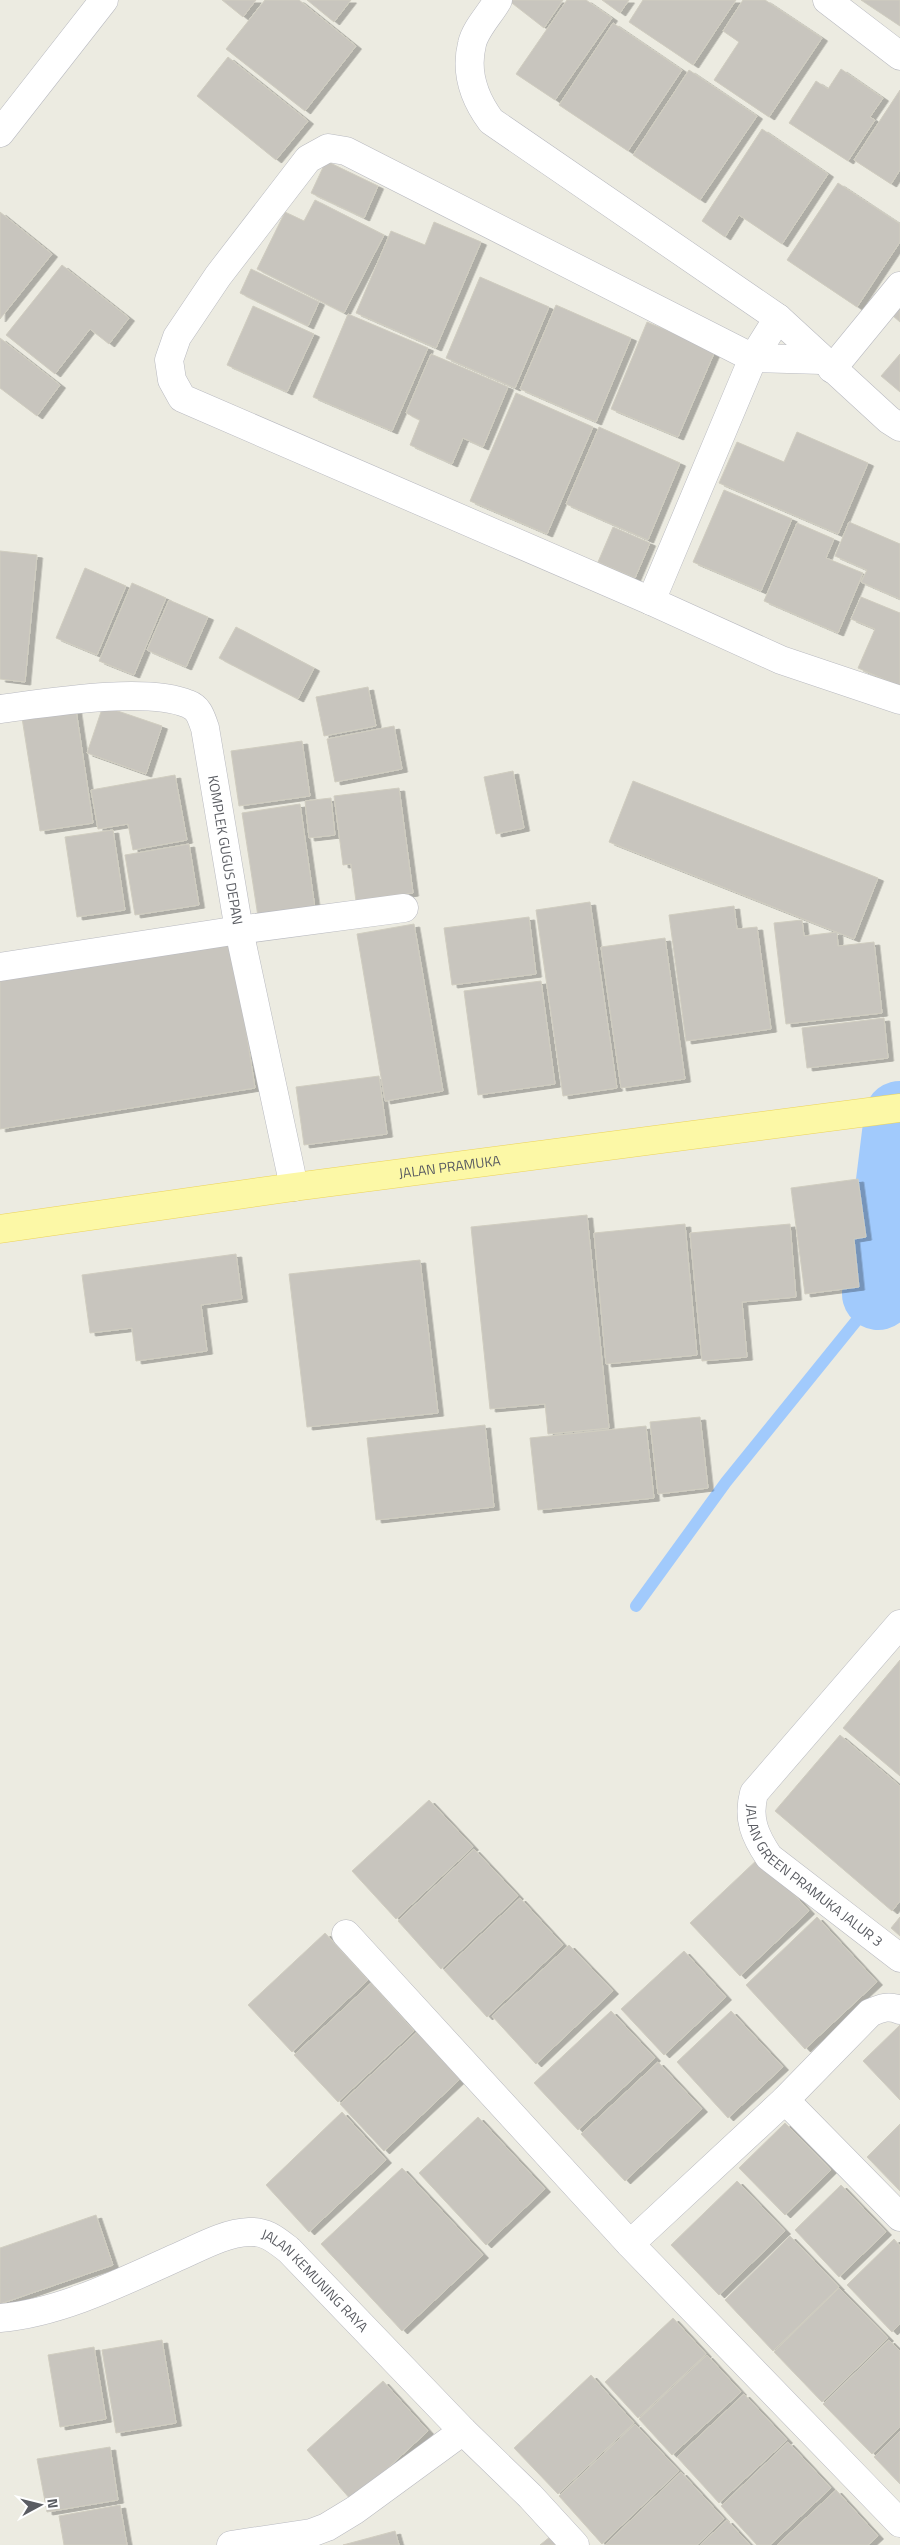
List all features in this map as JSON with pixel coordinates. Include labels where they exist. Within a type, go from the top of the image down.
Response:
[{"type":"main road","name":"JALAN PRAMUKA","points":[[0,1229],[294,1187],[900,1108]]},
{"type":"street","points":[[0,133],[104,0]]},
{"type":"street","points":[[498,0],[472,42],[470,65],[472,88],[478,104],[491,121],[778,318],[889,420],[900,427]]},
{"type":"street","points":[[827,0],[900,56]]},
{"type":"street","points":[[827,364],[754,358],[354,156],[328,148],[308,159],[218,276],[177,337],[169,360],[172,380],[182,398],[651,601],[781,660],[897,700]]},
{"type":"street","points":[[827,364],[900,286]]},
{"type":"street","points":[[651,601],[754,358],[778,318]]},
{"type":"street","name":"KOMPLEK GUGUS DEPAN","points":[[0,709],[87,698],[148,698],[169,699],[189,704],[199,712],[205,728],[239,930],[294,1187]]},
{"type":"street","points":[[0,967],[239,930],[404,908]]},
{"type":"street","name":"JALAN GREEN PRAMUKA JALUR 3","points":[[900,1624],[754,1793],[751,1817],[756,1838],[769,1857],[900,1958]]},
{"type":"street","points":[[346,1934],[630,2244],[900,2523]]},
{"type":"street","points":[[630,2244],[785,2100],[870,2013],[880,2008],[893,2007],[900,2010]]},
{"type":"street","points":[[785,2100],[900,2217]]},
{"type":"street","name":"JALAN KEMUNING RAYA","points":[[0,2318],[22,2316],[106,2288],[227,2236],[249,2232],[268,2234],[289,2250],[567,2536]]},
{"type":"street","points":[[231,2545],[311,2533],[327,2527],[355,2510],[463,2431]]},
{"type":"building","points":[[222,0],[256,0],[243,17]]},
{"type":"building","points":[[265,0],[299,0],[356,46],[305,111],[226,49]]},
{"type":"building","points":[[307,0],[351,0],[334,22]]},
{"type":"building","points":[[508,0],[563,0],[544,28]]},
{"type":"building","points":[[567,0],[586,0],[612,18],[555,100],[516,74]]},
{"type":"building","points":[[602,0],[629,0],[620,13]]},
{"type":"building","points":[[643,0],[736,0],[693,65],[629,22]]},
{"type":"building","points":[[743,0],[765,0],[822,38],[769,117],[714,80],[739,42],[723,31]]},
{"type":"building","points":[[861,0],[900,0],[900,26]]},
{"type":"building","points":[[613,23],[682,70],[628,151],[559,105]]},
{"type":"building","points":[[228,57],[308,121],[276,160],[197,96]]},
{"type":"building","points":[[841,69],[883,98],[870,117],[875,120],[848,161],[789,123],[816,81],[828,89]]},
{"type":"building","points":[[689,70],[757,116],[700,200],[633,155]]},
{"type":"building","points":[[900,90],[900,170],[891,184],[854,160]]},
{"type":"building","points":[[762,129],[828,174],[782,244],[739,215],[725,237],[702,221]]},
{"type":"building","points":[[326,161],[378,186],[364,218],[311,193]]},
{"type":"building","points":[[838,183],[900,224],[900,242],[857,307],[787,260]]},
{"type":"building","points":[[315,200],[384,235],[344,313],[257,269],[285,212],[304,221]]},
{"type":"building","points":[[0,212],[52,254],[0,319]]},
{"type":"building","points":[[434,222],[481,242],[436,348],[356,313],[391,231],[425,245]]},
{"type":"building","points":[[62,265],[129,318],[109,344],[90,329],[55,374],[6,335]]},
{"type":"building","points":[[251,269],[319,302],[308,326],[240,293]]},
{"type":"building","points":[[480,277],[549,307],[515,388],[446,358]]},
{"type":"building","points":[[556,305],[631,338],[596,422],[520,389]]},
{"type":"building","points":[[253,306],[314,334],[287,392],[227,365]]},
{"type":"building","points":[[900,307],[900,322],[893,316]]},
{"type":"building","points":[[348,314],[428,348],[392,431],[313,397]]},
{"type":"building","points":[[647,322],[715,351],[678,437],[611,409]]},
{"type":"building","points":[[0,338],[60,385],[37,416],[0,388]]},
{"type":"building","points":[[431,354],[508,387],[483,447],[463,438],[452,464],[410,445],[420,420],[406,413]]},
{"type":"building","points":[[900,354],[900,392],[881,376]]},
{"type":"building","points":[[516,393],[593,427],[547,534],[470,501]]},
{"type":"building","points":[[599,427],[680,463],[648,540],[566,504]]},
{"type":"building","points":[[797,432],[868,463],[838,534],[719,483],[737,442],[784,462]]},
{"type":"building","points":[[724,490],[792,519],[761,591],[693,562]]},
{"type":"building","points":[[849,522],[900,544],[900,599],[861,582],[867,570],[835,556]]},
{"type":"building","points":[[797,523],[834,539],[826,558],[863,573],[838,633],[764,601]]},
{"type":"building","points":[[613,527],[650,543],[635,578],[598,562]]},
{"type":"building","points":[[0,551],[37,555],[25,682],[0,679]]},
{"type":"building","points":[[85,568],[126,586],[97,655],[56,638]]},
{"type":"building","points":[[132,583],[166,598],[134,675],[99,661]]},
{"type":"building","points":[[861,597],[900,613],[900,686],[858,668],[875,629],[851,619]]},
{"type":"building","points":[[169,600],[208,617],[186,667],[147,650]]},
{"type":"building","points":[[236,627],[314,668],[298,699],[219,658]]},
{"type":"building","points":[[368,687],[376,726],[324,736],[316,697]]},
{"type":"building","points":[[103,706],[162,726],[146,774],[87,753]]},
{"type":"building","points":[[76,710],[93,823],[40,831],[22,718]]},
{"type":"building","points":[[394,726],[402,769],[335,782],[327,739]]},
{"type":"building","points":[[302,741],[310,796],[239,806],[231,751]]},
{"type":"building","points":[[513,771],[524,828],[496,834],[484,777]]},
{"type":"building","points":[[175,775],[187,840],[133,850],[128,824],[98,829],[91,790]]},
{"type":"building","points":[[633,781],[878,878],[854,939],[609,842]]},
{"type":"building","points":[[399,788],[413,893],[356,901],[351,864],[343,865],[334,796]]},
{"type":"building","points":[[331,798],[335,835],[309,838],[305,801]]},
{"type":"building","points":[[300,804],[316,915],[259,923],[242,813]]},
{"type":"building","points":[[113,830],[125,910],[77,917],[65,837]]},
{"type":"building","points":[[189,844],[199,905],[135,915],[125,855]]},
{"type":"building","points":[[590,902],[617,1088],[563,1096],[536,910]]},
{"type":"building","points":[[734,906],[737,929],[757,927],[771,1029],[686,1041],[669,915]]},
{"type":"building","points":[[529,917],[536,974],[452,985],[444,928]]},
{"type":"building","points":[[802,920],[804,936],[837,932],[838,946],[874,942],[882,1013],[786,1024],[774,923]]},
{"type":"building","points":[[414,924],[443,1091],[385,1101],[357,934]]},
{"type":"building","points":[[665,938],[685,1079],[621,1088],[601,947]]},
{"type":"building","points":[[232,941],[255,1088],[0,1129],[0,979]]},
{"type":"building","points":[[541,981],[555,1084],[478,1095],[464,991]]},
{"type":"building","points":[[884,1018],[888,1058],[807,1068],[802,1028]]},
{"type":"building","points":[[379,1076],[387,1134],[304,1145],[296,1087]]},
{"type":"building","points":[[858,1179],[866,1237],[854,1239],[859,1287],[805,1294],[791,1188]]},
{"type":"building","points":[[587,1215],[609,1428],[548,1434],[545,1404],[490,1409],[471,1227]]},
{"type":"building","points":[[685,1224],[697,1355],[606,1364],[594,1233]]},
{"type":"building","points":[[790,1224],[796,1297],[742,1302],[747,1357],[702,1361],[690,1233]]},
{"type":"building","points":[[236,1254],[242,1299],[201,1305],[207,1351],[136,1361],[132,1328],[90,1333],[82,1275]]},
{"type":"building","points":[[420,1260],[438,1413],[307,1427],[289,1274]]},
{"type":"building","points":[[700,1417],[708,1488],[658,1494],[650,1422]]},
{"type":"building","points":[[485,1425],[494,1507],[376,1520],[367,1438]]},
{"type":"building","points":[[646,1426],[654,1498],[538,1510],[530,1438]]},
{"type":"building","points":[[900,1660],[900,1776],[843,1728]]},
{"type":"building","points":[[840,1735],[900,1786],[900,1901],[892,1911],[775,1811]]},
{"type":"building","points":[[429,1800],[473,1847],[396,1919],[352,1871]]},
{"type":"building","points":[[474,1849],[518,1896],[441,1969],[398,1921]]},
{"type":"building","points":[[760,1857],[809,1911],[740,1976],[690,1923]]},
{"type":"building","points":[[520,1898],[563,1945],[487,2017],[444,1970]]},
{"type":"building","points":[[817,1917],[877,1982],[805,2049],[746,1985]]},
{"type":"building","points":[[900,1917],[900,1936],[891,1928]]},
{"type":"building","points":[[325,1933],[368,1980],[292,2052],[248,2005]]},
{"type":"building","points":[[569,1945],[613,1991],[536,2064],[492,2016]]},
{"type":"building","points":[[684,1951],[726,1997],[664,2055],[621,2009]]},
{"type":"building","points":[[371,1983],[414,2031],[338,2102],[294,2055]]},
{"type":"building","points":[[611,2011],[655,2058],[578,2130],[534,2083]]},
{"type":"building","points":[[731,2011],[783,2067],[728,2118],[677,2062]]},
{"type":"building","points":[[900,2025],[900,2100],[863,2061]]},
{"type":"building","points":[[417,2032],[460,2079],[384,2151],[340,2104]]},
{"type":"building","points":[[658,2062],[702,2109],[625,2181],[581,2134]]},
{"type":"building","points":[[342,2112],[386,2160],[309,2232],[266,2185]]},
{"type":"building","points":[[478,2117],[545,2189],[486,2245],[419,2173]]},
{"type":"building","points":[[785,2123],[831,2170],[785,2215],[739,2168]]},
{"type":"building","points":[[900,2124],[900,2191],[867,2157]]},
{"type":"building","points":[[402,2168],[483,2255],[402,2331],[321,2244]]},
{"type":"building","points":[[737,2181],[785,2231],[719,2295],[671,2245]]},
{"type":"building","points":[[841,2185],[886,2232],[839,2277],[795,2230]]},
{"type":"building","points":[[96,2215],[113,2265],[0,2304],[0,2248]]},
{"type":"building","points":[[790,2236],[839,2287],[773,2351],[725,2300]]},
{"type":"building","points":[[894,2239],[900,2246],[900,2324],[892,2332],[847,2285]]},
{"type":"building","points":[[839,2288],[888,2338],[822,2402],[774,2352]]},
{"type":"building","points":[[673,2318],[706,2354],[638,2418],[605,2382]]},
{"type":"building","points":[[162,2340],[176,2423],[116,2433],[102,2350]]},
{"type":"building","points":[[889,2340],[900,2351],[900,2427],[872,2454],[823,2404]]},
{"type":"building","points":[[94,2347],[106,2419],[60,2427],[48,2355]]},
{"type":"building","points":[[707,2355],[741,2392],[672,2455],[639,2419]]},
{"type":"building","points":[[591,2375],[634,2423],[558,2494],[514,2448]]},
{"type":"building","points":[[383,2381],[428,2431],[352,2501],[307,2450]]},
{"type":"building","points":[[744,2394],[787,2440],[719,2503],[677,2457]]},
{"type":"building","points":[[635,2424],[679,2471],[602,2544],[559,2496]]},
{"type":"building","points":[[900,2431],[900,2484],[874,2457]]},
{"type":"building","points":[[788,2442],[831,2488],[770,2545],[757,2545],[721,2506]]},
{"type":"building","points":[[110,2447],[118,2500],[47,2512],[37,2459]]},
{"type":"building","points":[[681,2472],[724,2519],[697,2545],[605,2545]]},
{"type":"building","points":[[836,2490],[878,2536],[868,2545],[777,2545]]},
{"type":"building","points":[[120,2505],[127,2545],[64,2545],[59,2516]]},
{"type":"building","points":[[727,2520],[750,2545],[700,2545]]},
{"type":"building","points":[[395,2531],[399,2545],[343,2545]]},
{"type":"building","points":[[551,2536],[559,2545],[540,2545]]},
{"type":"waterway","points":[[878,1294],[900,1117]]},
{"type":"waterway","points":[[636,1606],[726,1482],[878,1294]]}]
